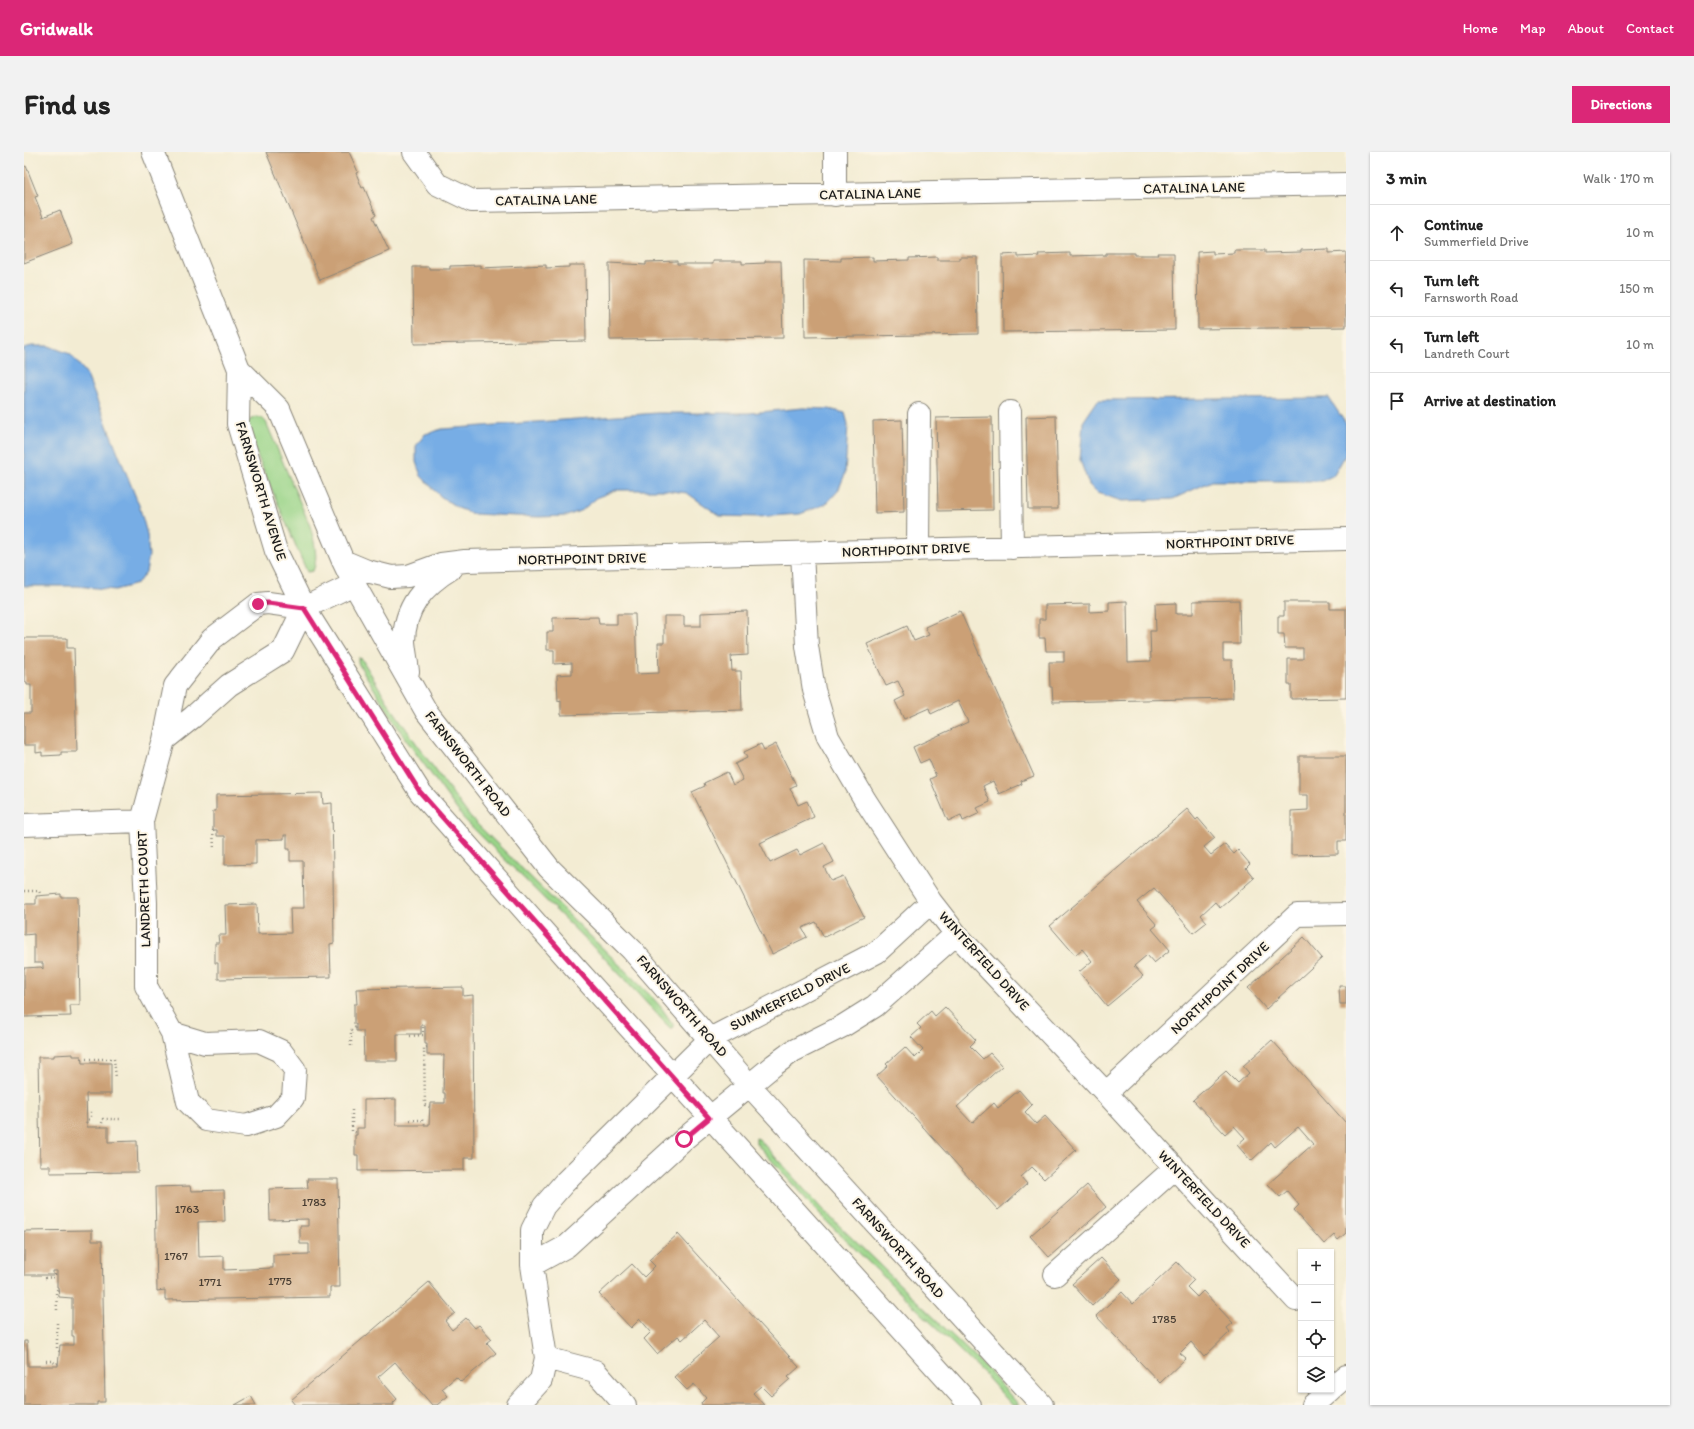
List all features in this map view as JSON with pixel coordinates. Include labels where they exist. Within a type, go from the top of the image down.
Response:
[{"type":"street","name":"FARNSWORTH AVENUE","points":[[152,152],[239,369],[238,424],[276,551],[304,608]]},
{"type":"street","name":"CATALINA LANE","points":[[414,152],[437,184],[472,201],[1346,184]]},
{"type":"street","points":[[835,152],[835,195]]},
{"type":"street","name":"FARNSWORTH AVENUE","points":[[239,369],[279,409],[342,561],[354,584]]},
{"type":"street","points":[[1010,412],[1012,548]]},
{"type":"street","points":[[918,550],[919,414]]},
{"type":"street","name":"NORTHPOINT DRIVE","points":[[342,561],[367,571],[391,577],[408,576],[441,564],[465,561],[1346,539]]},
{"type":"street","name":"WINTERFIELD DRIVE","points":[[802,553],[806,646],[814,690],[828,737],[865,800],[931,902],[956,934],[1106,1093],[1296,1300]]},
{"type":"street","points":[[409,684],[404,641],[406,624],[412,607],[418,595],[429,584],[465,561]]},
{"type":"street","points":[[164,740],[229,685],[283,651],[304,608],[354,584]]},
{"type":"street","name":"FARNSWORTH ROAD","points":[[354,584],[409,684],[426,711],[549,868],[632,950],[750,1086],[1042,1405]]},
{"type":"street","name":"LANDRETH COURT","points":[[172,1033],[205,1043],[259,1041],[281,1051],[295,1070],[293,1098],[276,1116],[246,1126],[206,1120],[188,1102],[172,1033],[146,986],[146,903],[142,821],[164,740],[175,686],[212,638],[258,604],[268,603],[304,608]]},
{"type":"street","points":[[304,608],[420,792],[709,1118],[970,1405]]},
{"type":"street","points":[[24,825],[142,821]]},
{"type":"street","name":"SUMMERFIELD DRIVE","points":[[518,1405],[541,1380],[546,1358],[532,1265],[532,1230],[544,1206],[564,1183],[649,1101],[710,1039],[876,952],[931,902]]},
{"type":"street","name":"NORTHPOINT DRIVE","points":[[1106,1093],[1297,915],[1346,914]]},
{"type":"street","points":[[532,1265],[567,1246],[680,1142],[774,1065],[793,1051],[843,1026],[876,1006],[956,934]]},
{"type":"street","points":[[1055,1275],[1175,1168]]},
{"type":"street","points":[[546,1358],[595,1371],[625,1405]]},
{"type":"street","points":[[1334,1387],[1346,1376]]},
{"type":"street","points":[[1313,1405],[1327,1393]]},
{"type":"path","points":[[213,830],[214,848]]},
{"type":"path","points":[[24,891],[39,891],[41,896]]},
{"type":"path","points":[[410,1036],[423,1035],[423,1026]]},
{"type":"path","points":[[351,1046],[351,1030],[356,1027]]},
{"type":"path","points":[[427,1047],[424,1048],[423,1052],[424,1085],[425,1105],[430,1107]]},
{"type":"path","points":[[82,1059],[114,1059],[116,1078]]},
{"type":"path","points":[[86,1123],[91,1118],[91,1110]]},
{"type":"path","points":[[352,1110],[352,1131],[357,1132]]},
{"type":"path","points":[[101,1127],[103,1119],[121,1119]]},
{"type":"path","points":[[410,1120],[422,1120],[425,1124]]},
{"type":"path","points":[[45,1278],[55,1277],[55,1271]]},
{"type":"path","points":[[56,1310],[56,1292],[58,1288]]},
{"type":"path","points":[[57,1323],[57,1348],[60,1352]]},
{"type":"path","points":[[46,1361],[58,1363]]},
{"type":"green space","points":[[257,417],[262,418],[266,422],[310,526],[316,555],[313,571],[307,572],[246,429],[249,420]]},
{"type":"green space","points":[[358,658],[363,661],[389,704],[470,817],[652,997],[674,1026],[673,1028],[670,1028],[608,962],[463,818],[404,737],[358,663]]},
{"type":"green space","points":[[756,1138],[759,1139],[821,1208],[987,1369],[1019,1405],[1012,1405],[985,1375],[820,1215],[756,1143]]},
{"type":"water","points":[[32,346],[49,346],[70,354],[86,373],[139,505],[147,534],[149,555],[146,572],[137,584],[115,590],[77,586],[24,586],[24,348]]},
{"type":"water","points":[[1329,398],[1346,424],[1346,454],[1334,475],[1322,481],[1212,481],[1173,499],[1122,501],[1097,493],[1089,485],[1080,460],[1083,422],[1098,400]]},
{"type":"water","points":[[803,408],[829,409],[845,413],[848,424],[845,474],[838,491],[826,504],[800,514],[758,517],[720,516],[687,493],[664,490],[616,490],[598,497],[582,510],[567,516],[538,517],[473,514],[458,508],[440,496],[421,476],[416,462],[416,446],[425,434],[442,429],[657,413],[749,413]]},
{"type":"building","points":[[266,152],[349,152],[358,172],[356,173],[362,188],[364,187],[376,215],[373,217],[389,251],[320,280]]},
{"type":"building","points":[[26,166],[38,196],[35,197],[43,217],[60,210],[73,244],[24,263],[24,167]]},
{"type":"building","points":[[1329,249],[1329,253],[1346,252],[1346,327],[1198,329],[1197,252],[1213,251],[1213,254],[1234,253],[1234,250],[1265,250],[1265,253],[1301,252],[1301,250]]},
{"type":"building","points":[[1070,253],[1070,256],[1106,255],[1106,253],[1158,255],[1157,253],[1174,253],[1175,330],[1003,332],[1002,255],[1018,254],[1018,257],[1039,256],[1038,254]]},
{"type":"building","points":[[873,257],[873,261],[909,260],[909,258],[937,257],[937,260],[960,260],[960,257],[977,257],[978,334],[805,337],[804,260],[841,261],[841,258]]},
{"type":"building","points":[[677,261],[677,264],[713,264],[713,261],[742,261],[742,264],[765,263],[765,261],[781,261],[783,338],[610,340],[609,263],[646,265],[646,262]]},
{"type":"building","points":[[481,265],[481,268],[546,265],[546,268],[569,267],[569,265],[585,265],[586,341],[414,344],[413,267],[450,269],[450,266]]},
{"type":"building","points":[[1056,416],[1058,509],[1028,509],[1026,417]]},
{"type":"building","points":[[992,417],[993,510],[938,511],[936,418]]},
{"type":"building","points":[[902,420],[904,512],[875,513],[873,421]]},
{"type":"building","points":[[1239,600],[1240,644],[1223,644],[1223,660],[1232,660],[1233,698],[1053,702],[1052,687],[1050,687],[1049,662],[1064,662],[1064,651],[1046,651],[1045,638],[1039,638],[1039,619],[1045,619],[1045,605],[1090,604],[1090,612],[1109,611],[1109,602],[1127,601],[1128,662],[1151,661],[1150,631],[1156,631],[1155,604],[1176,603],[1176,614],[1193,614],[1193,601]]},
{"type":"building","points":[[1284,602],[1330,602],[1330,609],[1346,609],[1346,698],[1291,699],[1291,685],[1288,685],[1288,659],[1303,659],[1303,648],[1285,648],[1284,634],[1278,634],[1278,616],[1284,616]]},
{"type":"building","points":[[747,611],[748,655],[731,656],[732,671],[741,671],[742,710],[561,715],[561,700],[558,701],[557,675],[572,674],[572,663],[554,664],[554,650],[547,650],[547,632],[553,632],[553,618],[598,617],[599,624],[617,624],[617,614],[635,614],[637,674],[659,673],[658,643],[664,643],[664,616],[684,616],[684,626],[701,626],[701,613]]},
{"type":"building","points":[[960,611],[1034,776],[1021,781],[1022,784],[999,794],[993,781],[983,786],[990,802],[977,808],[980,813],[963,821],[961,815],[948,821],[930,779],[936,776],[929,759],[920,763],[913,747],[968,722],[958,701],[931,714],[929,708],[904,719],[895,701],[905,696],[898,681],[886,686],[867,644],[907,626],[914,641],[929,635],[925,627]]},
{"type":"building","points":[[24,638],[67,638],[67,648],[74,648],[77,752],[61,752],[61,755],[42,756],[42,752],[36,753],[36,745],[24,745],[24,713],[31,713],[31,685],[27,685],[27,682],[24,682]]},
{"type":"building","points":[[761,744],[764,750],[776,744],[796,785],[790,788],[798,805],[807,801],[814,817],[760,843],[770,863],[797,850],[800,855],[824,843],[834,862],[824,867],[831,881],[843,876],[864,917],[824,937],[816,922],[802,928],[807,937],[772,954],[692,792],[705,786],[704,783],[727,772],[733,785],[743,780],[735,764],[747,758],[744,752]]},
{"type":"building","points":[[1299,756],[1346,756],[1346,841],[1338,841],[1338,854],[1291,855],[1291,811],[1308,810],[1308,795],[1299,795]]},
{"type":"building","points":[[322,793],[323,804],[332,803],[334,943],[330,944],[331,977],[218,979],[218,963],[215,963],[215,943],[219,943],[218,935],[226,935],[225,905],[257,904],[258,934],[291,933],[290,908],[304,908],[303,861],[290,861],[290,849],[287,849],[287,835],[284,835],[284,839],[256,840],[256,864],[225,865],[225,836],[217,836],[217,830],[213,830],[213,811],[216,811],[216,795]]},
{"type":"building","points":[[1187,809],[1196,820],[1198,818],[1215,838],[1204,847],[1211,855],[1225,844],[1234,854],[1238,850],[1250,864],[1246,868],[1254,878],[1220,908],[1215,902],[1201,915],[1207,922],[1193,933],[1154,888],[1137,902],[1157,925],[1152,929],[1170,950],[1154,963],[1147,955],[1134,966],[1143,976],[1107,1006],[1079,972],[1092,961],[1082,949],[1075,955],[1050,926]]},
{"type":"building","points":[[61,894],[61,897],[78,897],[80,1005],[70,1005],[71,1016],[24,1017],[24,968],[41,967],[43,969],[43,963],[34,963],[34,934],[24,935],[24,904],[36,904],[36,896]]},
{"type":"building","points":[[1304,937],[1322,958],[1266,1009],[1248,988]]},
{"type":"building","points":[[1339,986],[1346,986],[1346,1004],[1340,1004]]},
{"type":"building","points":[[463,987],[463,996],[473,995],[474,1158],[464,1158],[464,1170],[358,1171],[358,1155],[355,1155],[355,1135],[357,1135],[357,1128],[364,1128],[364,1100],[396,1099],[396,1125],[429,1125],[430,1103],[445,1103],[445,1093],[443,1093],[444,1055],[427,1055],[427,1044],[425,1044],[425,1025],[421,1025],[421,1034],[397,1034],[397,1061],[364,1061],[363,1031],[356,1031],[356,1024],[354,1024],[354,1004],[357,1004],[356,989]]},
{"type":"building","points":[[945,1007],[976,1040],[970,1046],[983,1059],[990,1053],[1002,1066],[957,1107],[972,1123],[994,1103],[998,1108],[1019,1090],[1032,1105],[1025,1112],[1036,1124],[1045,1116],[1076,1150],[1044,1179],[1032,1167],[1021,1177],[1027,1184],[998,1210],[877,1076],[888,1066],[886,1064],[905,1047],[915,1058],[923,1050],[911,1037],[921,1028],[917,1024],[931,1011],[935,1016]]},
{"type":"building","points":[[1272,1040],[1346,1123],[1346,1233],[1338,1240],[1334,1235],[1324,1244],[1294,1210],[1299,1205],[1287,1191],[1280,1197],[1268,1184],[1313,1144],[1298,1127],[1275,1147],[1271,1142],[1251,1161],[1237,1145],[1245,1138],[1234,1126],[1225,1134],[1193,1100],[1226,1071],[1238,1083],[1249,1073],[1243,1066]]},
{"type":"building","points":[[73,1054],[73,1056],[81,1056],[82,1063],[111,1063],[111,1094],[86,1094],[87,1127],[108,1127],[108,1142],[137,1141],[138,1172],[50,1173],[50,1166],[40,1166],[38,1057],[54,1057],[54,1055]]},
{"type":"building","points":[[307,1179],[338,1179],[340,1287],[330,1287],[330,1297],[165,1300],[165,1290],[157,1291],[155,1187],[190,1186],[191,1191],[224,1190],[225,1221],[198,1222],[199,1257],[224,1256],[224,1270],[273,1268],[273,1255],[309,1254],[309,1244],[300,1244],[300,1226],[308,1226],[308,1219],[270,1220],[269,1189],[308,1188]]},
{"type":"building","points":[[1087,1185],[1106,1207],[1049,1257],[1030,1236]]},
{"type":"building","points":[[92,1230],[92,1241],[102,1241],[105,1402],[97,1402],[97,1405],[24,1405],[24,1341],[27,1341],[28,1366],[58,1366],[60,1345],[74,1345],[74,1336],[72,1336],[72,1298],[59,1297],[57,1287],[57,1271],[53,1271],[53,1275],[24,1275],[24,1231]]},
{"type":"building","points":[[678,1234],[799,1367],[788,1377],[790,1379],[771,1396],[761,1386],[753,1393],[764,1405],[702,1405],[701,1403],[706,1398],[694,1384],[687,1390],[674,1377],[719,1337],[704,1320],[682,1340],[678,1336],[657,1354],[644,1339],[651,1332],[640,1319],[631,1328],[599,1294],[632,1264],[644,1277],[655,1266],[649,1260]]},
{"type":"building","points":[[1101,1258],[1121,1279],[1092,1306],[1072,1284]]},
{"type":"building","points":[[1177,1262],[1194,1280],[1187,1287],[1197,1297],[1203,1291],[1233,1323],[1227,1328],[1230,1332],[1204,1357],[1191,1342],[1180,1353],[1186,1358],[1160,1383],[1096,1316],[1122,1292],[1133,1304]]},
{"type":"building","points":[[429,1282],[455,1313],[445,1321],[452,1330],[466,1318],[475,1328],[479,1325],[492,1339],[487,1343],[496,1353],[461,1382],[456,1377],[442,1389],[448,1396],[437,1405],[432,1405],[395,1362],[378,1377],[397,1399],[393,1403],[394,1405],[295,1405],[291,1400]]},
{"type":"building","points":[[251,1396],[256,1405],[235,1405]]},
{"type":"route","points":[[258,604],[268,603],[304,608],[420,792],[454,833],[709,1118],[684,1139]]}]
